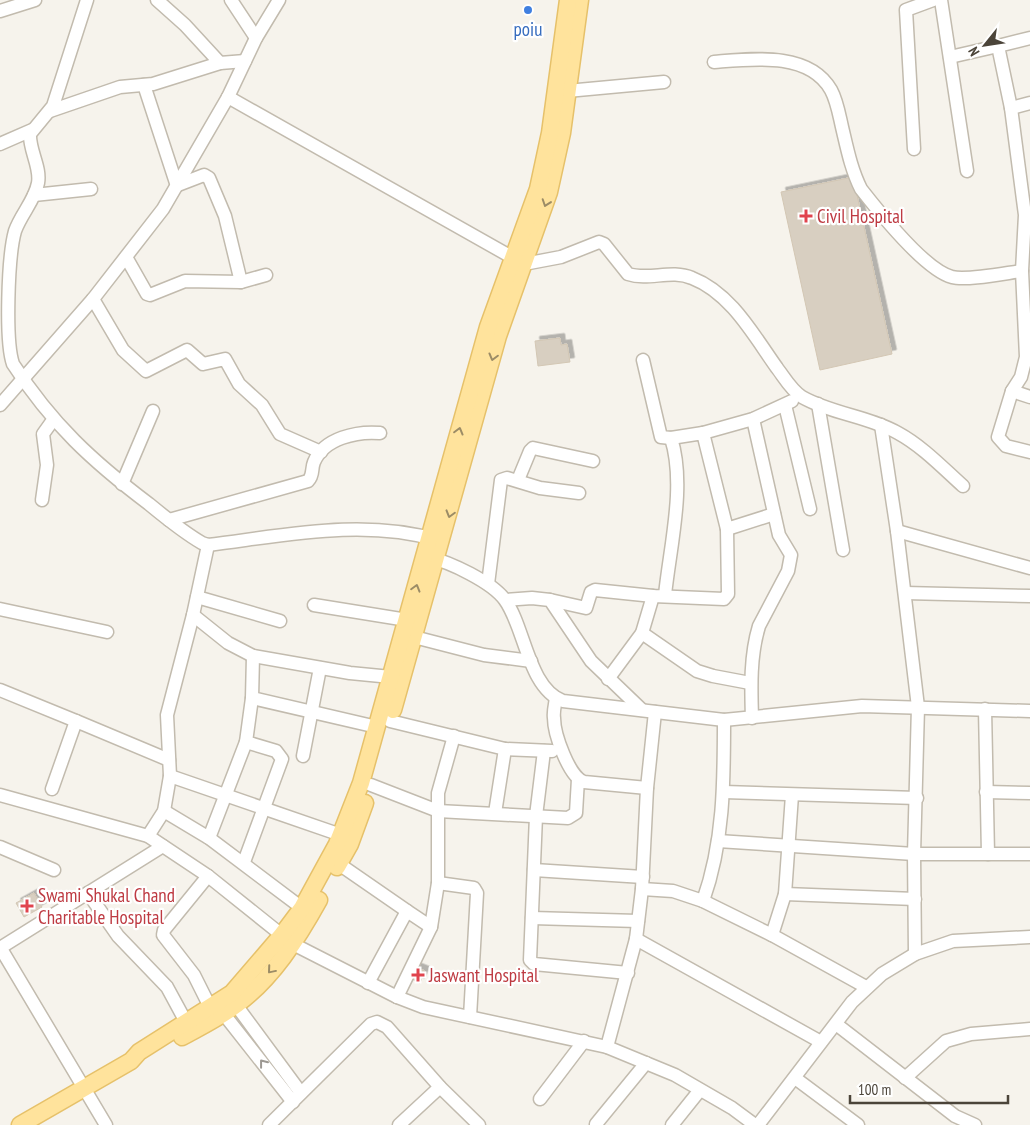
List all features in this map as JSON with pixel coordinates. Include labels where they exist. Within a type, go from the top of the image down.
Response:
[{"type":"main road","points":[[568,0],[571,24]]},
{"type":"main road","points":[[20,1125],[131,1061],[139,1052],[186,1022],[223,1009],[232,993],[287,940],[341,835],[414,637],[436,539],[498,336],[518,261],[549,192],[571,24],[580,0]]},
{"type":"main road","points":[[131,1061],[144,1059],[259,984],[339,864],[350,844],[371,785],[391,677],[407,620],[431,558]]},
{"type":"street","points":[[0,10],[35,0]]},
{"type":"street","points":[[0,144],[32,130],[50,111],[56,100],[87,0]]},
{"type":"street","points":[[157,0],[220,63]]},
{"type":"street","points":[[231,0],[256,38]]},
{"type":"street","points":[[0,406],[93,298],[158,216],[178,185],[228,97],[256,38],[279,0]]},
{"type":"street","points":[[914,149],[906,10],[932,0]]},
{"type":"street","points":[[941,0],[967,171]]},
{"type":"street","points":[[950,58],[1030,38]]},
{"type":"street","points":[[998,46],[1025,170],[1027,256],[1022,271],[1026,357],[1021,377],[1012,391],[998,437],[1006,446],[1030,452]]},
{"type":"street","points":[[714,62],[760,59],[781,61],[807,68],[822,78],[830,89],[836,103],[854,176],[861,189],[928,264],[954,278],[1022,271]]},
{"type":"street","points":[[50,111],[120,87],[144,85],[220,63],[245,61]]},
{"type":"street","points":[[562,89],[664,82]]},
{"type":"street","points":[[144,85],[173,178],[178,185]]},
{"type":"street","points":[[228,97],[518,261],[561,257],[599,242],[604,244],[628,274],[646,277],[675,274],[698,280],[720,296],[742,319],[787,381],[801,396],[818,404],[881,425],[914,443],[963,486]]},
{"type":"street","points":[[1011,108],[1030,103]]},
{"type":"street","points":[[32,130],[30,139],[38,179],[34,195],[18,225],[12,242],[5,295],[5,352],[23,380],[54,420],[76,444],[122,484],[169,520],[208,545],[327,531],[356,530],[436,539]]},
{"type":"street","points":[[178,185],[204,175],[209,178],[225,216],[241,282]]},
{"type":"street","points":[[34,195],[91,189]]},
{"type":"street","points":[[126,257],[148,295],[192,280],[241,282],[266,275]]},
{"type":"street","points":[[93,298],[123,350],[146,371],[188,350],[203,364],[226,359],[239,384],[262,405],[280,434],[321,452]]},
{"type":"street","points":[[643,360],[660,433],[664,438],[703,433],[753,419],[801,396]]},
{"type":"street","points":[[1012,391],[1030,396]]},
{"type":"street","points":[[818,404],[843,550]]},
{"type":"street","points":[[785,405],[810,509]]},
{"type":"street","points":[[122,484],[153,411]]},
{"type":"street","points":[[752,718],[750,683],[753,653],[759,626],[788,570],[791,560],[790,551],[779,535],[753,419]]},
{"type":"street","points":[[42,500],[47,465],[43,434],[54,420]]},
{"type":"street","points":[[881,425],[897,531],[918,708],[914,854],[914,954]]},
{"type":"street","points":[[169,520],[308,481],[312,476],[314,462],[321,452],[340,438],[372,432],[380,433]]},
{"type":"street","points":[[506,600],[532,598],[585,608],[588,606],[591,592],[595,590],[659,596],[724,599],[727,597],[729,547],[727,529],[703,433]]},
{"type":"street","points":[[608,679],[642,633],[659,596],[678,481],[677,457],[671,438]]},
{"type":"street","points":[[518,480],[533,448],[593,461]]},
{"type":"street","points":[[488,584],[499,488],[504,479],[518,480],[540,488],[579,493]]},
{"type":"street","points":[[727,529],[774,514]]},
{"type":"street","points":[[897,531],[1030,568]]},
{"type":"street","points":[[148,836],[164,811],[170,776],[167,715],[193,615],[208,545]]},
{"type":"street","points":[[431,558],[488,584],[506,600],[541,681],[556,698],[724,720],[862,706],[1030,711]]},
{"type":"street","points":[[905,593],[1030,596]]},
{"type":"street","points":[[197,597],[280,620]]},
{"type":"street","points":[[550,600],[591,661],[642,710]]},
{"type":"street","points":[[314,604],[407,620]]},
{"type":"street","points":[[0,609],[107,632]]},
{"type":"street","points":[[193,615],[228,643],[253,656],[320,668],[391,677]]},
{"type":"street","points":[[642,633],[697,671],[750,683]]},
{"type":"street","points":[[414,637],[484,655],[531,661]]},
{"type":"street","points":[[209,838],[246,742],[252,698],[253,656]]},
{"type":"street","points":[[303,756],[320,668]]},
{"type":"street","points":[[0,690],[169,760]]},
{"type":"street","points":[[252,698],[312,712],[454,736],[505,749],[563,752]]},
{"type":"street","points":[[556,698],[553,717],[563,752],[578,779],[584,782],[648,788]]},
{"type":"street","points":[[985,710],[988,854]]},
{"type":"street","points":[[608,1047],[636,939],[643,883],[648,788],[655,712]]},
{"type":"street","points":[[703,901],[712,874],[724,792],[724,720]]},
{"type":"street","points":[[52,789],[76,721]]},
{"type":"street","points":[[397,997],[430,927],[438,883],[439,789],[454,736]]},
{"type":"street","points":[[244,862],[263,806],[282,763],[282,756],[276,751],[246,742]]},
{"type":"street","points":[[495,814],[505,749]]},
{"type":"street","points":[[544,751],[536,816],[530,960],[532,963],[628,973]]},
{"type":"street","points":[[170,776],[263,806],[341,835]]},
{"type":"street","points":[[371,785],[438,811],[568,818],[574,816],[578,779]]},
{"type":"street","points":[[724,792],[917,798]]},
{"type":"street","points":[[986,792],[1030,793]]},
{"type":"street","points":[[0,795],[148,836],[208,876],[287,940],[397,997],[423,1007],[608,1047],[675,1075],[757,1125],[866,987],[914,954],[953,941],[1030,937]]},
{"type":"street","points":[[772,935],[785,894],[792,795]]},
{"type":"street","points":[[164,811],[244,862],[302,908]]},
{"type":"street","points":[[718,841],[789,844],[914,854],[1030,854]]},
{"type":"street","points":[[106,1125],[0,948],[163,846]]},
{"type":"street","points":[[0,847],[54,870]]},
{"type":"street","points":[[339,864],[430,927]]},
{"type":"street","points":[[534,870],[643,883],[703,901],[772,935],[866,987]]},
{"type":"street","points":[[208,876],[164,930],[163,935],[297,1098]]},
{"type":"street","points":[[438,883],[470,887],[477,893],[470,1017]]},
{"type":"street","points":[[88,893],[118,936],[167,988],[186,1022]]},
{"type":"street","points":[[785,894],[915,899]]},
{"type":"street","points":[[368,983],[407,911]]},
{"type":"street","points":[[532,918],[638,921]]},
{"type":"street","points":[[636,939],[821,1042]]},
{"type":"street","points":[[269,1125],[371,1024],[376,1022],[387,1027],[440,1087],[479,1125]]},
{"type":"street","points":[[836,1024],[905,1078],[952,1120],[975,1125]]},
{"type":"street","points":[[905,1078],[946,1041],[971,1034],[1030,1029]]},
{"type":"street","points":[[540,1099],[584,1041]]},
{"type":"street","points":[[596,1124],[646,1063]]},
{"type":"street","points":[[795,1078],[858,1125]]},
{"type":"street","points":[[399,1125],[440,1087]]},
{"type":"street","points":[[672,1125],[700,1090]]},
{"type":"building","points":[[853,177],[892,354],[820,370],[781,192]]},
{"type":"building","points":[[560,338],[561,345],[567,344],[570,362],[538,366],[535,341]]},
{"type":"building","points":[[34,893],[42,907],[24,917],[16,903]]},
{"type":"building","points":[[415,967],[425,971],[420,983],[410,978]]},
{"type":"place","name":"poiu","points":[[528,10]]},
{"type":"place","name":"Civil Hospital","points":[[806,216]]},
{"type":"place","name":"Swami Shukal Chand Charitable Hospital","points":[[27,906]]},
{"type":"place","name":"Jaswant Hospital","points":[[418,975]]}]
